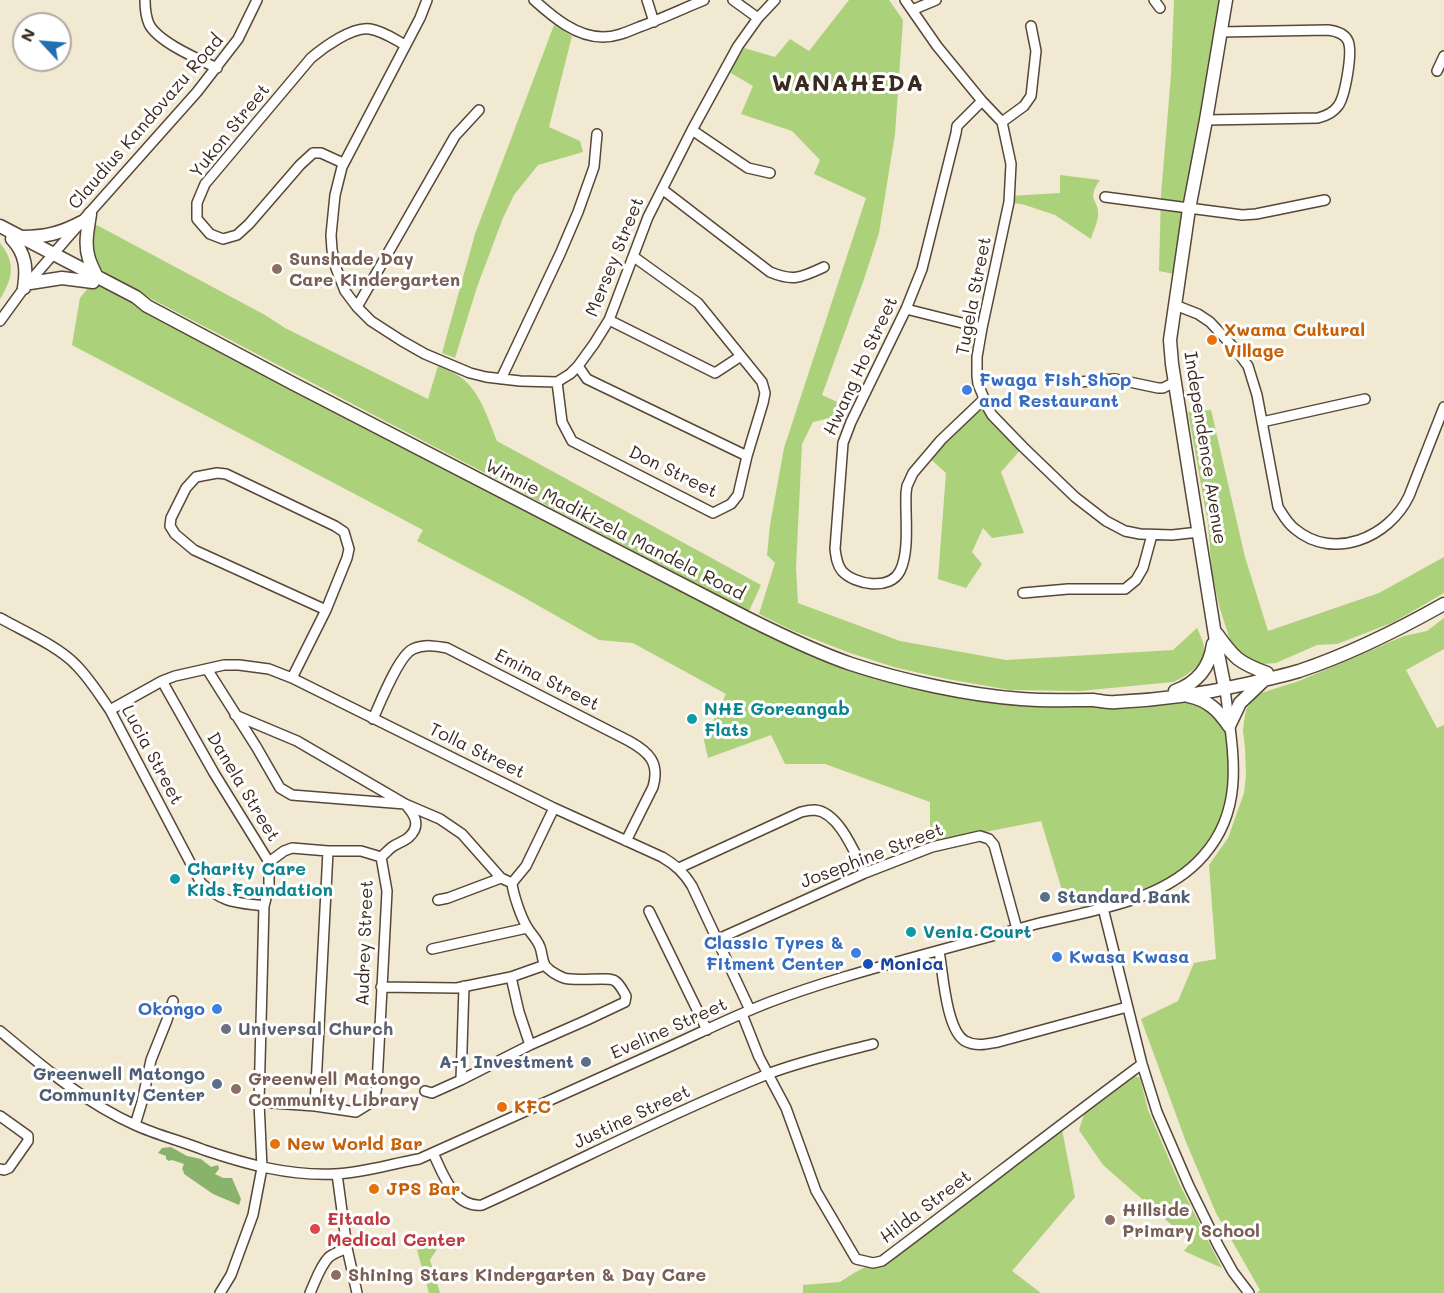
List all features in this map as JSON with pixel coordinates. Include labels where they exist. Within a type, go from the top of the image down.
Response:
[{"type":"main road","name":"Independence Avenue","points":[[1224,686],[1170,340],[1189,209],[1226,0]]},
{"type":"main road","points":[[86,218],[88,258],[95,279],[62,278],[27,285],[25,261],[16,238],[52,235],[86,218]]},
{"type":"main road","name":"Winnie Madikizela Mandela Road","points":[[0,226],[16,238]]},
{"type":"main road","name":"Winnie Madikizela Mandela Road","points":[[0,233],[16,238],[52,256],[95,279],[134,304],[147,306],[747,618],[820,652],[881,674],[987,696],[1047,701],[1180,694],[1266,676],[1367,643],[1444,604]]},
{"type":"main road","points":[[1214,631],[1232,655],[1266,676],[1240,703],[1229,726]]},
{"type":"main road","points":[[1214,631],[1212,651],[1204,671],[1180,694],[1210,704],[1220,712],[1229,726]]},
{"type":"street","points":[[145,0],[149,23],[159,36],[184,52],[217,68]]},
{"type":"street","name":"Claudius Kandovazu Road","points":[[52,256],[217,68],[238,39],[257,0]]},
{"type":"street","points":[[427,0],[343,163],[337,184],[331,235],[336,268],[345,291],[371,321],[432,357],[470,373],[486,377],[557,382]]},
{"type":"street","points":[[534,0],[571,28],[602,37],[619,35],[704,0]]},
{"type":"street","points":[[646,0],[654,22]]},
{"type":"street","points":[[733,0],[758,18]]},
{"type":"street","name":"Mersey Street","points":[[557,382],[578,366],[609,320],[648,217],[692,130],[738,46],[758,18],[775,0]]},
{"type":"street","points":[[905,0],[937,46],[1002,122],[1024,106],[1031,96],[1036,51],[1031,26]]},
{"type":"street","points":[[912,10],[936,0]]},
{"type":"street","name":"Yukon Street","points":[[343,163],[321,153],[314,153],[300,165],[237,235],[223,238],[210,234],[197,219],[197,203],[205,184],[320,50],[362,29],[382,33],[405,45]]},
{"type":"street","points":[[1206,120],[1326,116],[1338,106],[1342,99],[1350,54],[1348,40],[1328,30],[1220,32]]},
{"type":"street","points":[[1437,71],[1444,56]]},
{"type":"street","name":"Hwang Ho Street","points":[[982,101],[957,126],[922,268],[906,309],[843,443],[835,549],[836,560],[841,570],[856,580],[874,584],[894,579],[899,573],[906,552],[906,493],[910,478],[941,440],[984,399]]},
{"type":"street","points":[[357,307],[455,136],[479,110]]},
{"type":"street","name":"Tugela Street","points":[[1002,122],[1011,164],[1010,196],[976,366],[978,384],[984,399],[993,415],[1023,447],[1090,510],[1106,521],[1125,531],[1140,534],[1199,532]]},
{"type":"street","points":[[692,130],[748,168],[770,173]]},
{"type":"street","points":[[501,379],[578,212],[594,167],[597,134]]},
{"type":"street","points":[[662,189],[770,272],[796,278],[824,267]]},
{"type":"street","points":[[1105,197],[1248,215],[1325,200]]},
{"type":"street","points":[[0,321],[52,256]]},
{"type":"street","name":"Don Street","points":[[557,382],[562,422],[572,441],[713,513],[732,504],[738,495],[747,456],[761,413],[765,393],[762,382],[698,303],[634,256]]},
{"type":"street","points":[[1175,305],[1198,314],[1210,322],[1248,366],[1254,381],[1278,507],[1294,529],[1314,541],[1329,545],[1353,542],[1376,533],[1390,522],[1405,504],[1444,407]]},
{"type":"street","points":[[906,309],[982,328]]},
{"type":"street","points":[[609,320],[715,373],[741,356]]},
{"type":"street","points":[[578,366],[587,380],[747,456]]},
{"type":"street","points":[[1079,382],[1115,379],[1164,388],[1175,382]]},
{"type":"street","points":[[1262,422],[1365,399]]},
{"type":"street","points":[[292,678],[326,610],[347,558],[349,549],[344,532],[226,474],[217,473],[196,477],[186,488],[171,518],[170,526],[175,534],[194,550],[326,610]]},
{"type":"street","points":[[1023,593],[1068,589],[1125,589],[1136,580],[1143,567],[1152,535]]},
{"type":"street","name":"Lucia Street","points":[[0,618],[61,652],[75,663],[99,694],[110,710],[201,883],[214,895],[229,902],[264,906]]},
{"type":"street","name":"Emina Street","points":[[373,719],[404,656],[413,649],[426,646],[447,648],[641,747],[655,766],[656,779],[626,841]]},
{"type":"street","name":"Tolla Street","points":[[110,710],[162,681],[224,665],[269,669],[292,678],[554,808],[662,857],[679,868],[692,886],[746,1012]]},
{"type":"street","points":[[207,669],[280,788],[292,795],[405,804],[414,815],[416,824],[414,830],[408,838],[393,846],[381,857]]},
{"type":"street","name":"Danela Street","points":[[162,681],[214,773],[269,861],[268,887],[264,906],[259,1102],[262,1168],[253,1215],[231,1275],[220,1293]]},
{"type":"street","name":"Eveline Street","points":[[0,1031],[76,1091],[110,1112],[165,1137],[262,1168],[337,1174],[419,1159],[746,1012],[874,969],[1017,929],[1123,903],[1172,883],[1204,856],[1225,823],[1234,775],[1224,686]]},
{"type":"street","points":[[235,715],[297,741],[405,804],[440,819],[462,834],[501,878],[512,883]]},
{"type":"street","points":[[425,1091],[432,1093],[625,1002],[626,998],[617,982],[613,980],[564,978],[545,965],[540,945],[527,928],[513,891],[512,883],[526,866],[554,808]]},
{"type":"street","points":[[679,868],[801,812],[817,810],[831,818],[842,830],[865,873]]},
{"type":"street","name":"Josephine Street","points":[[716,940],[865,873],[932,847],[980,836],[988,839],[994,845],[998,854],[1017,929]]},
{"type":"street","name":"Audrey Street","points":[[259,1102],[356,1112],[372,1102],[377,1085],[387,891],[381,857],[361,851],[292,848],[269,861]]},
{"type":"street","points":[[315,1107],[328,850]]},
{"type":"street","points":[[438,900],[501,878]]},
{"type":"street","points":[[1103,908],[1142,1064],[1157,1112],[1189,1186],[1233,1272],[1248,1293]]},
{"type":"street","points":[[649,911],[707,1030]]},
{"type":"street","points":[[432,949],[527,928]]},
{"type":"street","points":[[939,951],[954,1030],[963,1040],[972,1044],[984,1045],[998,1042],[1127,1007]]},
{"type":"street","points":[[381,987],[442,989],[511,977],[545,965]]},
{"type":"street","points":[[511,977],[530,1045]]},
{"type":"street","points":[[461,1080],[464,986]]},
{"type":"street","points":[[135,1125],[151,1060],[173,1000]]},
{"type":"street","name":"Hilda Street","points":[[746,1012],[759,1057],[786,1108],[821,1200],[855,1259],[873,1263],[882,1261],[1142,1064]]},
{"type":"street","name":"Justine Street","points":[[433,1153],[449,1185],[460,1199],[469,1205],[482,1205],[669,1117],[769,1074],[873,1044]]},
{"type":"street","points":[[0,1116],[28,1136],[28,1141],[9,1168],[0,1169]]},
{"type":"street","points":[[337,1174],[347,1248],[357,1293]]},
{"type":"street","points":[[310,1293],[324,1263],[329,1257],[347,1248]]},
{"type":"green space","points":[[849,0],[889,0],[903,20],[895,134],[879,233],[822,395],[844,405],[838,416],[813,422],[802,444],[796,568],[798,603],[900,641],[1006,660],[1173,650],[1197,628],[1204,646],[1203,657],[1192,670],[1173,682],[1080,691],[1010,690],[897,668],[791,630],[759,614],[775,563],[767,555],[784,448],[866,198],[814,174],[820,160],[792,131],[741,114],[753,86],[729,72],[744,48],[775,57],[790,39],[809,51]]},
{"type":"green space","points":[[1174,0],[1220,0],[1184,202],[1174,274],[1159,271],[1161,195],[1171,75]]},
{"type":"green space","points":[[554,25],[572,36],[549,127],[580,141],[583,152],[538,165],[514,195],[477,287],[455,358],[442,353],[475,234]]},
{"type":"green space","points":[[1060,175],[1100,180],[1093,196],[1098,216],[1091,239],[1055,215],[1009,202],[1010,196],[1060,193]]},
{"type":"green space","points":[[93,223],[265,315],[285,328],[428,399],[438,366],[457,375],[473,389],[478,397],[497,441],[761,585],[749,611],[121,283],[103,271],[93,258],[91,237]]},
{"type":"green space","points":[[0,243],[9,257],[11,271],[8,284],[0,299]]},
{"type":"green space","points":[[93,282],[134,304],[147,306],[849,664],[1020,699],[1191,696],[1229,726],[1234,775],[1215,841],[1172,883],[1083,913],[1079,901],[1066,903],[1041,821],[930,841],[930,802],[825,764],[785,764],[771,735],[708,758],[704,740],[726,694],[633,643],[599,640],[417,541],[423,530],[72,345],[80,298]]},
{"type":"green space","points":[[984,399],[1023,447],[1001,472],[1024,533],[992,538],[983,528],[972,552],[982,564],[966,588],[938,579],[946,473],[927,456]]},
{"type":"green space","points":[[1211,410],[1245,557],[1268,631],[1379,593],[1444,557],[1444,593],[1394,622],[1337,644],[1317,645],[1276,663],[1262,664],[1240,652],[1230,640],[1212,574],[1208,524],[1188,412]]},
{"type":"green space","points":[[1444,618],[1444,649],[1406,670],[1437,728],[1444,725],[1444,1293],[1257,1293],[1260,1290],[1216,1213],[1186,1142],[1141,1019],[1178,1001],[1194,963],[1216,959],[1209,865],[1228,838],[1244,793],[1246,775],[1243,731],[1246,710],[1253,699],[1261,693],[1299,681],[1404,636],[1427,631]]},
{"type":"green space","points":[[1135,1076],[1140,1078],[1148,1110],[1180,1185],[1222,1268],[1184,1251],[1191,1242],[1103,1165],[1079,1130],[1084,1114]]},
{"type":"green space","points":[[1061,1124],[1075,1197],[1012,1271],[1041,1293],[803,1293],[803,1285],[840,1282],[873,1263]]},
{"type":"green space","points":[[171,1147],[187,1156],[201,1159],[211,1167],[218,1165],[219,1169],[215,1174],[223,1178],[232,1178],[241,1199],[239,1205],[213,1194],[184,1174],[182,1169],[184,1164],[169,1161],[166,1156],[158,1153],[162,1148]]},
{"type":"green space","points":[[443,1240],[430,1260],[440,1293],[429,1293],[417,1250]]},
{"type":"place","name":"Sunshade Day Care Kindergarten","points":[[277,269]]},
{"type":"place","name":"Xwama Cultural Village","points":[[1212,340]]},
{"type":"place","name":"Fwaga Fish Shop and Restaurant","points":[[967,390]]},
{"type":"place","name":"NHE Goreangab Flats","points":[[692,719]]},
{"type":"place","name":"Charity Care Kids Foundation","points":[[175,879]]},
{"type":"place","name":"Standard Bank","points":[[1045,897]]},
{"type":"place","name":"Venia Court","points":[[911,932]]},
{"type":"place","name":"Classic Tyres & Fitment Center","points":[[856,953]]},
{"type":"place","name":"Kwasa Kwasa","points":[[1057,957]]},
{"type":"place","name":"Monica","points":[[868,964]]},
{"type":"place","name":"Okongo","points":[[217,1009]]},
{"type":"place","name":"Universal Church","points":[[226,1029]]},
{"type":"place","name":"A-1 Investment","points":[[586,1062]]},
{"type":"place","name":"Greenwell Matongo Community Center","points":[[217,1084]]},
{"type":"place","name":"Greenwell Matongo Community Library","points":[[236,1089]]},
{"type":"place","name":"KFC","points":[[502,1107]]},
{"type":"place","name":"New World Bar","points":[[275,1144]]},
{"type":"place","name":"JPS Bar","points":[[374,1189]]},
{"type":"place","name":"Hillside Primary School","points":[[1110,1220]]},
{"type":"place","name":"Eitaalo Medical Center","points":[[315,1229]]},
{"type":"place","name":"Shining Stars Kindergarten & Day Care","points":[[336,1275]]},
{"type":"district","name":"WANAHEDA","points":[[848,84]]}]
